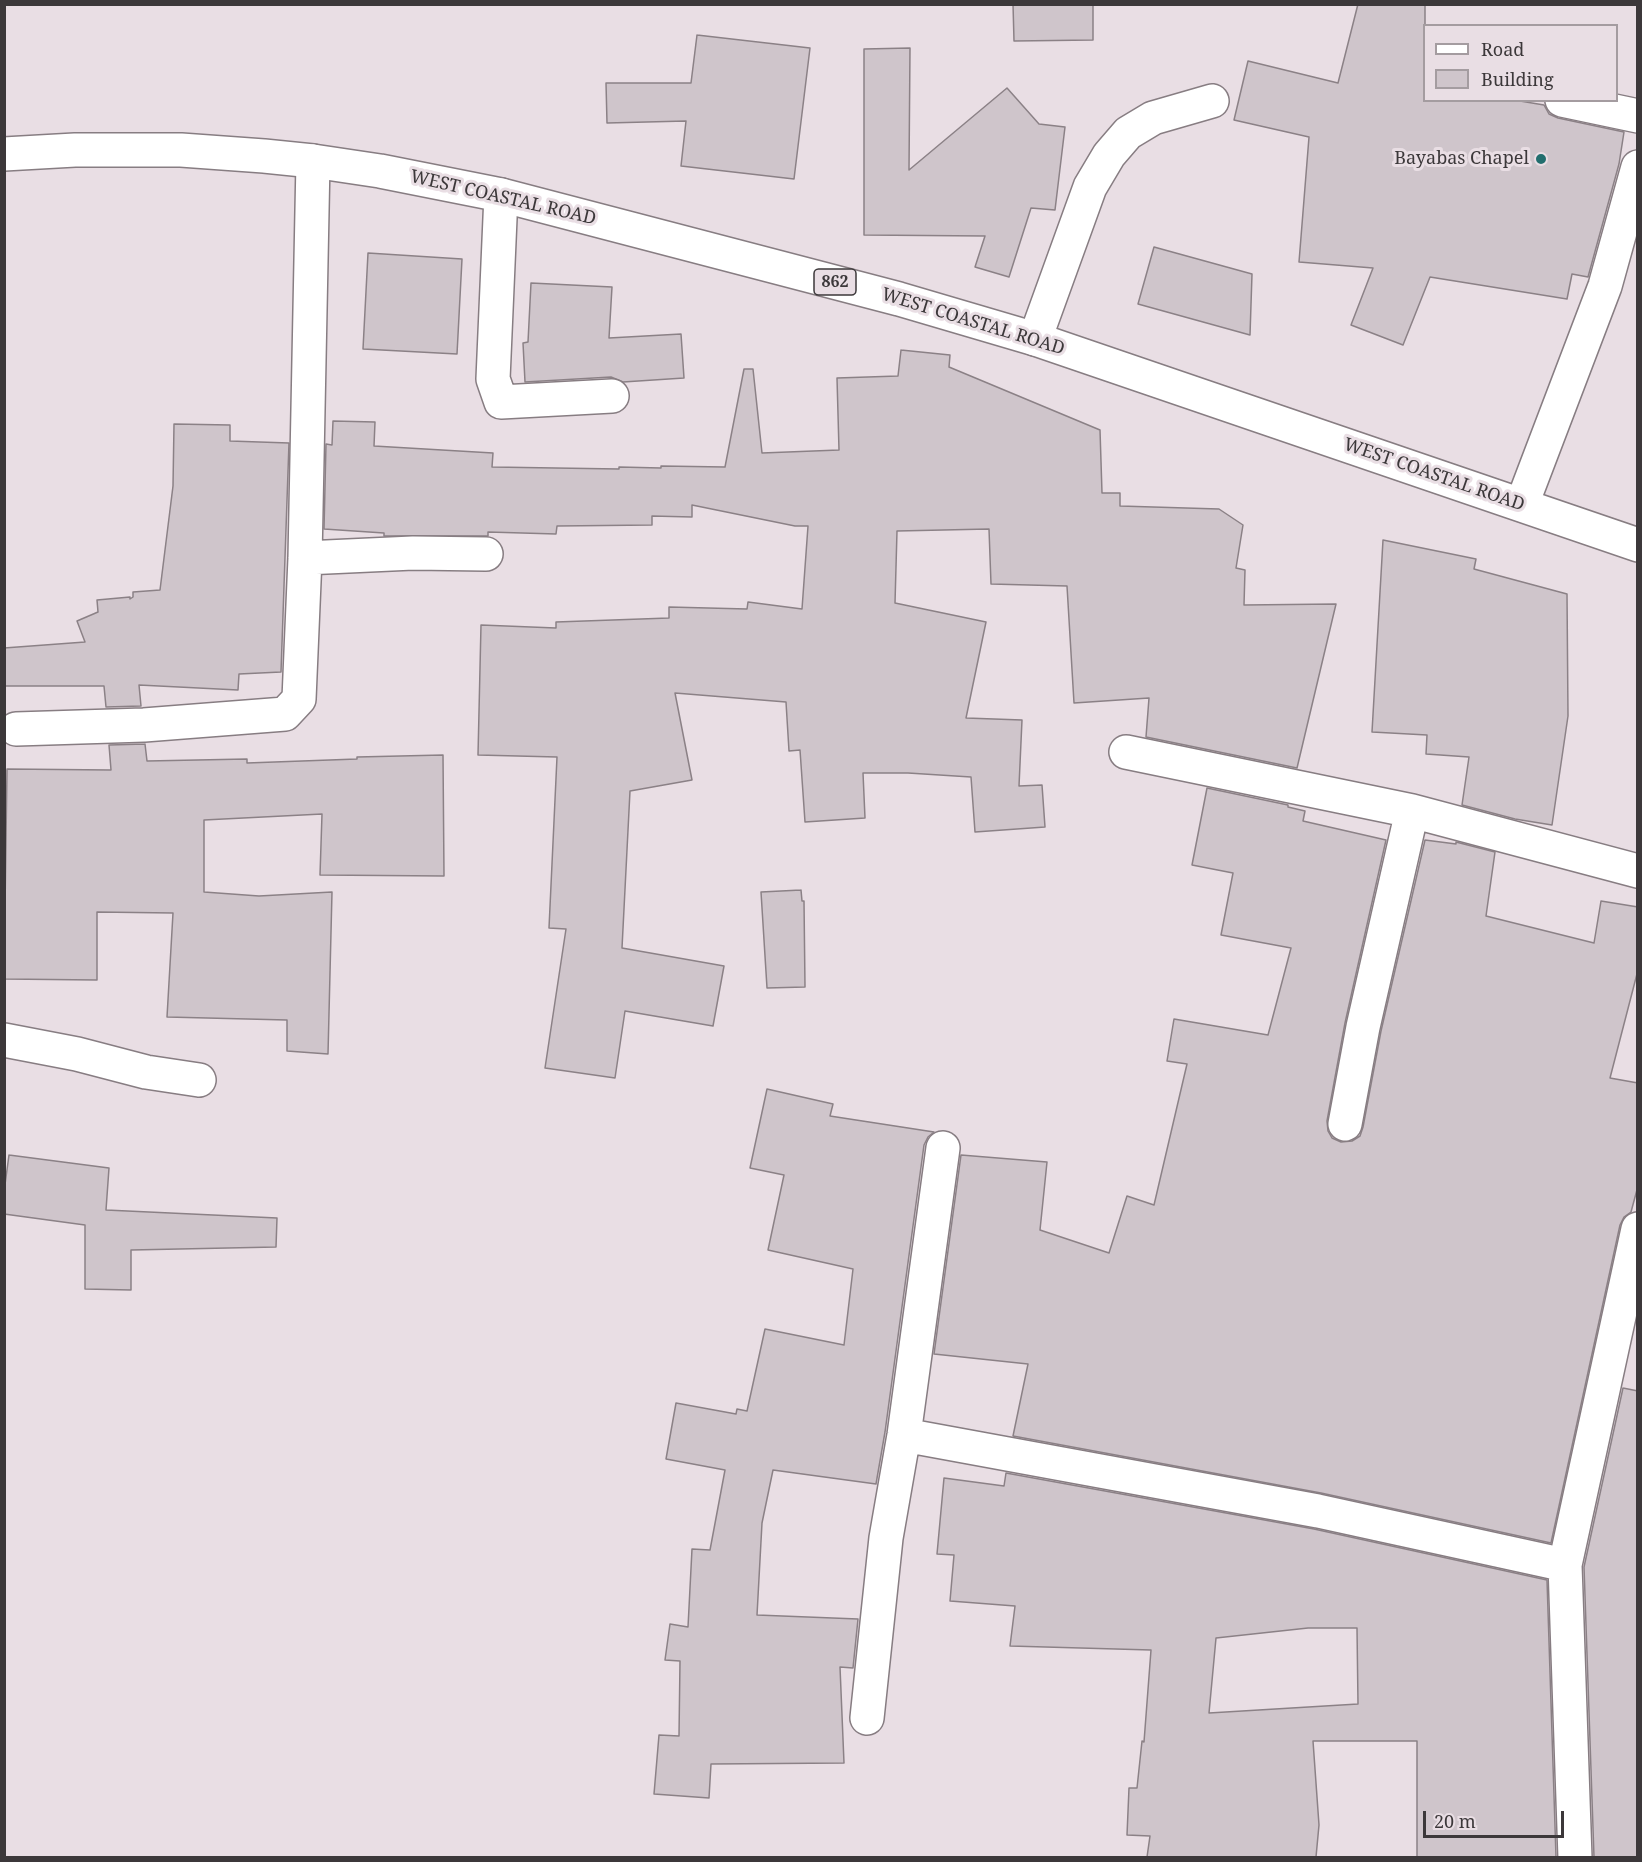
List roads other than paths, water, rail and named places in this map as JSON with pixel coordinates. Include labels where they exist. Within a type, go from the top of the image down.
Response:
[{"type":"street","points":[[1035,339],[1090,187],[1110,155],[1128,133],[1153,118],[1212,101]]},
{"type":"street","points":[[1572,102],[1638,116]]},
{"type":"street","name":"WEST COASTAL ROAD","points":[[4,154],[75,150],[181,150],[313,161],[380,171],[501,195],[899,298],[1035,339],[1638,545]]},
{"type":"street","points":[[16,729],[144,725],[285,714],[299,699],[305,558],[313,161]]},
{"type":"street","points":[[1522,504],[1605,286],[1638,167]]},
{"type":"street","points":[[501,195],[493,380],[501,402],[612,396]]},
{"type":"street","points":[[305,558],[413,553],[486,554]]},
{"type":"street","points":[[1126,752],[1412,811],[1638,871]]},
{"type":"street","points":[[1345,1124],[1363,1028],[1412,811]]},
{"type":"street","points":[[4,1040],[77,1054],[146,1071],[199,1080]]},
{"type":"street","points":[[867,1718],[886,1538],[904,1435],[943,1148]]},
{"type":"street","points":[[1575,1857],[1565,1565],[1638,1229]]},
{"type":"street","points":[[904,1435],[1318,1511],[1565,1565]]},
{"type":"place","name":"Bayabas Chapel","points":[[1541,159]]}]
